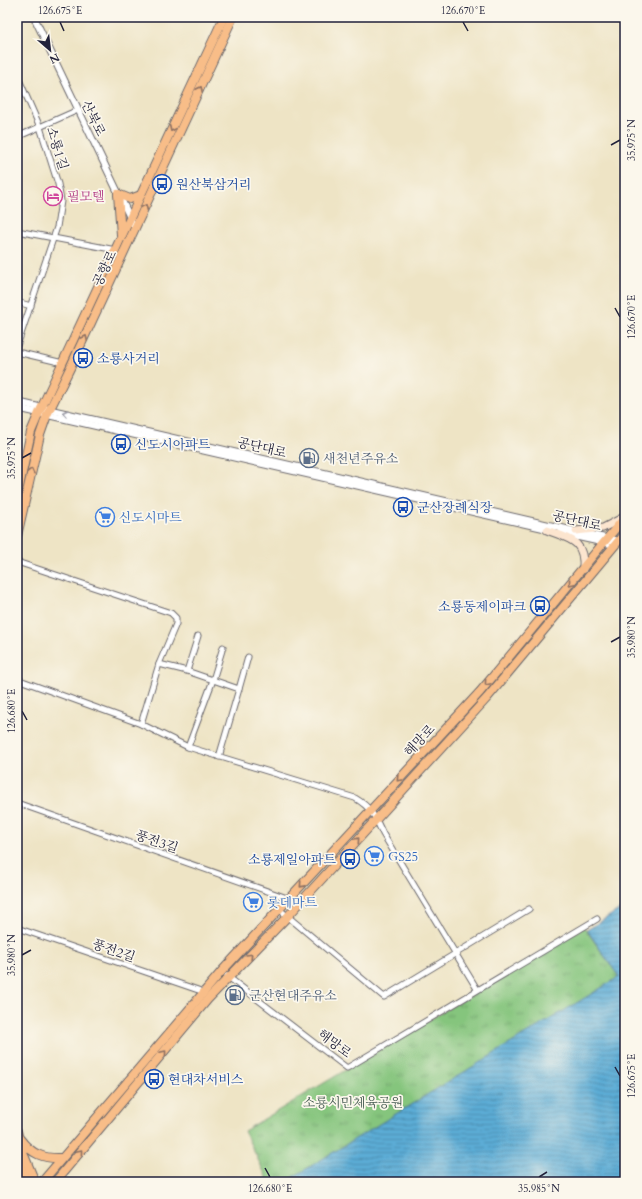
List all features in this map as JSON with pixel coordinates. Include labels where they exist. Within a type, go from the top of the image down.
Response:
[{"type":"main road","name":"공항로","points":[[17,536],[44,411],[63,363],[224,17]]},
{"type":"main road","name":"공항로","points":[[17,496],[19,472],[31,432],[44,411],[136,228],[233,17]]},
{"type":"main road","points":[[121,238],[118,194],[130,199],[141,195]]},
{"type":"main road","points":[[576,531],[603,528],[619,521],[625,516]]},
{"type":"main road","name":"해망로","points":[[42,1182],[222,971],[480,692],[583,569],[625,516]]},
{"type":"main road","points":[[547,530],[572,541],[579,546],[583,551],[583,569]]},
{"type":"main road","name":"해망로","points":[[55,1182],[229,977],[288,916],[486,698],[625,533]]},
{"type":"main road","points":[[17,1133],[25,1145],[36,1154],[47,1158],[62,1158]]},
{"type":"main road","points":[[17,1133],[21,1148],[35,1182]]},
{"type":"main road","points":[[17,1158],[27,1182]]},
{"type":"street","name":"산북로","points":[[34,17],[130,219],[136,228]]},
{"type":"street","name":"소룡1길","points":[[17,75],[40,127],[58,184],[61,201],[53,239],[17,346]]},
{"type":"street","points":[[17,137],[78,110]]},
{"type":"street","points":[[17,231],[116,250]]},
{"type":"street","points":[[17,302],[30,306]]},
{"type":"street","points":[[17,352],[63,363]]},
{"type":"street","name":"공단대로","points":[[17,402],[44,411],[547,530],[616,543]]},
{"type":"street","name":"공단대로","points":[[17,408],[44,411],[576,531],[606,541]]},
{"type":"street","points":[[17,562],[171,613],[176,618],[176,624],[159,664],[141,724]]},
{"type":"street","points":[[187,672],[198,636]]},
{"type":"street","points":[[188,747],[213,680],[223,648]]},
{"type":"street","points":[[219,757],[248,657]]},
{"type":"street","points":[[159,664],[239,689]]},
{"type":"street","points":[[17,679],[141,724],[188,747],[355,798],[371,809],[477,989]]},
{"type":"street","name":"풍전3길","points":[[17,803],[290,899]]},
{"type":"street","points":[[280,910],[384,997],[456,955],[529,909]]},
{"type":"street","name":"해망로","points":[[222,971],[347,1068],[477,989],[597,919]]},
{"type":"street","name":"풍전2길","points":[[17,928],[204,992]]},
{"type":"green space","name":"소룡시민체육공원","points":[[584,927],[619,977],[285,1182],[269,1182],[244,1131]]},
{"type":"water","points":[[625,906],[625,1182],[285,1182],[619,977],[587,930]]},
{"type":"place","name":"원산북삼거리","points":[[162,184]]},
{"type":"place","name":"필모텔","points":[[53,196]]},
{"type":"place","name":"소룡사거리","points":[[83,358]]},
{"type":"place","name":"신도시아파트","points":[[121,444]]},
{"type":"place","name":"새천년주유소","points":[[309,458]]},
{"type":"place","name":"군산장례식장","points":[[403,507]]},
{"type":"place","name":"신도시마트","points":[[105,517]]},
{"type":"place","name":"소룡동제이파크","points":[[540,606]]},
{"type":"place","name":"GS25","points":[[374,856]]},
{"type":"place","name":"소룡제일아파트","points":[[350,859]]},
{"type":"place","name":"롯데마트","points":[[253,902]]},
{"type":"place","name":"군산현대주유소","points":[[235,995]]},
{"type":"place","name":"현대차서비스","points":[[154,1079]]}]
